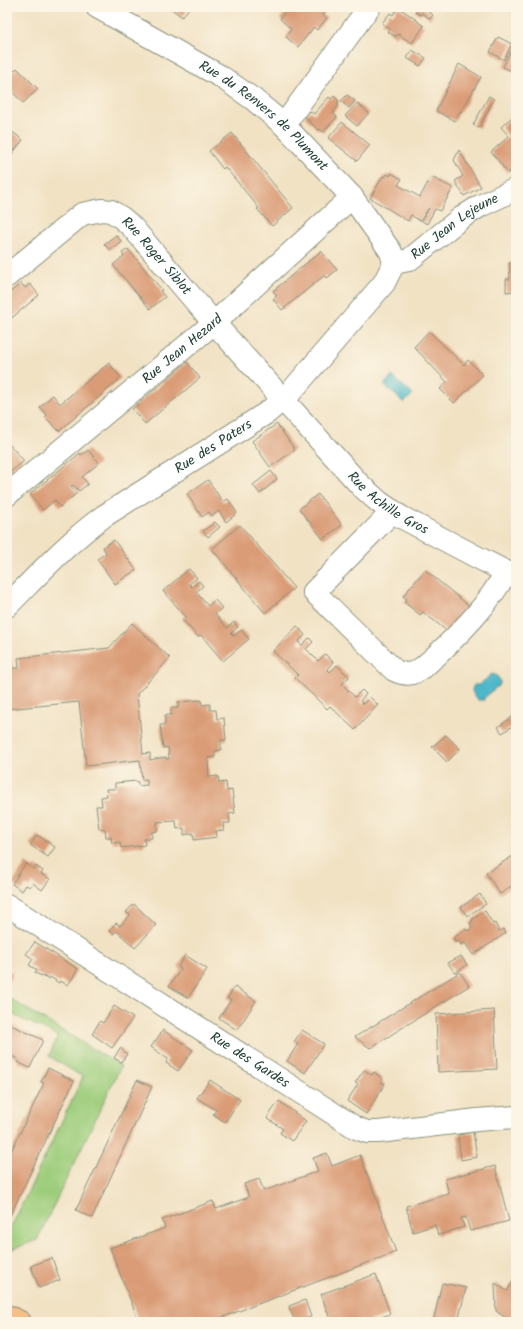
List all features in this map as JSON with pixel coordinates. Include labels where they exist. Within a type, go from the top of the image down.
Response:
[{"type":"main road","points":[[7,1316],[20,1322]]},
{"type":"street","name":"Rue du Renvers de Plumont","points":[[97,7],[220,76],[253,99],[284,125],[352,197],[391,252],[394,263]]},
{"type":"street","points":[[284,125],[369,7]]},
{"type":"street","name":"Rue Jean Lejeune","points":[[394,263],[409,260],[461,218],[480,206],[516,189]]},
{"type":"street","name":"Rue Jean Hezard","points":[[7,495],[214,323],[352,197]]},
{"type":"street","name":"Rue Roger Siblot","points":[[7,276],[82,214],[102,210],[110,211],[122,218],[132,227],[259,375],[284,399]]},
{"type":"street","name":"Rue des Paters","points":[[7,606],[87,528],[268,412],[284,399],[384,283],[394,263]]},
{"type":"street","name":"Rue Achille Gros","points":[[284,399],[360,484],[379,502],[401,517],[511,574]]},
{"type":"street","points":[[393,511],[314,592],[394,670],[403,674],[412,674],[420,669],[461,632],[511,574]]},
{"type":"street","name":"Rue des Gardes","points":[[7,905],[356,1128],[367,1132],[379,1132],[477,1120],[516,1117]]},
{"type":"green space","points":[[7,997],[121,1066],[37,1240],[7,1251],[7,1236],[83,1077],[49,1056],[58,1036],[7,1012]]},
{"type":"water","points":[[392,376],[413,394],[404,403],[384,385]]},
{"type":"water","points":[[492,674],[496,675],[500,680],[500,684],[484,698],[484,700],[478,700],[472,692],[474,685],[479,685]]},
{"type":"building","points":[[169,7],[190,7],[182,17]]},
{"type":"building","points":[[289,7],[329,7],[323,15],[327,18],[317,30],[314,27],[298,47],[286,37],[291,29],[280,19]]},
{"type":"building","points":[[398,7],[424,26],[412,43],[398,34],[396,37],[388,32],[390,29],[382,23],[390,13],[393,15]]},
{"type":"building","points":[[418,7],[422,7],[433,15],[430,19],[422,13],[421,15],[415,12]]},
{"type":"building","points":[[498,37],[512,44],[504,60],[490,52]]},
{"type":"building","points":[[516,41],[516,73],[503,67]]},
{"type":"building","points":[[412,50],[426,58],[420,66],[407,58]]},
{"type":"building","points":[[459,64],[481,77],[455,121],[436,111]]},
{"type":"building","points":[[17,68],[38,89],[23,103],[7,86],[7,78]]},
{"type":"building","points":[[347,95],[355,101],[349,108],[341,101]]},
{"type":"building","points":[[334,96],[339,101],[337,104],[339,105],[333,113],[337,117],[323,132],[320,129],[318,130],[305,117],[310,111],[314,114],[329,97],[331,99]]},
{"type":"building","points":[[489,96],[494,99],[479,128],[473,125]]},
{"type":"building","points":[[357,103],[369,113],[357,126],[345,116]]},
{"type":"building","points":[[514,115],[516,116],[516,166],[508,173],[491,152],[509,136],[501,127]]},
{"type":"building","points":[[342,122],[370,145],[357,161],[328,138]]},
{"type":"building","points":[[7,128],[23,140],[7,160]]},
{"type":"building","points":[[232,133],[293,208],[272,226],[225,167],[223,169],[209,151]]},
{"type":"building","points":[[459,150],[481,187],[464,196],[455,181],[463,176],[454,160]]},
{"type":"building","points":[[391,173],[402,179],[398,185],[420,197],[431,177],[453,188],[440,211],[435,209],[427,224],[422,221],[429,208],[420,221],[411,215],[408,221],[370,198],[383,176],[385,177],[387,174],[390,176]]},
{"type":"building","points":[[116,235],[121,241],[110,250],[104,244]]},
{"type":"building","points":[[128,249],[162,290],[160,291],[165,297],[150,309],[113,265],[124,256],[122,253]]},
{"type":"building","points":[[321,251],[337,270],[327,278],[325,275],[282,310],[273,299],[277,296],[273,291]]},
{"type":"building","points":[[509,263],[516,263],[516,291],[506,292],[506,279],[510,279]]},
{"type":"building","points":[[21,283],[25,288],[30,284],[39,295],[7,322],[7,295]]},
{"type":"building","points":[[429,331],[464,365],[468,360],[483,375],[454,403],[440,389],[447,382],[414,347]]},
{"type":"building","points":[[187,362],[200,378],[145,424],[132,409]]},
{"type":"building","points":[[109,363],[121,378],[59,431],[45,417],[47,415],[40,407],[53,395],[60,404]]},
{"type":"building","points":[[277,424],[295,450],[270,467],[252,441]]},
{"type":"building","points":[[7,442],[24,461],[7,475]]},
{"type":"building","points":[[88,450],[99,463],[82,477],[88,484],[79,491],[73,485],[71,486],[77,493],[60,507],[55,500],[43,510],[30,494],[80,453],[81,455]]},
{"type":"building","points":[[271,471],[277,479],[260,494],[253,485]]},
{"type":"building","points":[[208,480],[223,502],[228,499],[237,513],[226,522],[219,511],[212,516],[209,512],[202,517],[187,494]]},
{"type":"building","points":[[318,494],[342,525],[323,539],[299,509]]},
{"type":"building","points":[[215,522],[220,527],[208,537],[203,531]]},
{"type":"building","points":[[240,525],[294,588],[265,613],[212,549]]},
{"type":"building","points":[[114,540],[136,570],[115,584],[97,559],[106,553],[103,547]]},
{"type":"building","points":[[189,569],[197,578],[189,584],[192,587],[199,581],[203,586],[196,592],[208,606],[215,600],[222,608],[215,614],[227,628],[234,622],[238,627],[231,633],[234,636],[241,630],[249,639],[223,661],[201,635],[198,637],[182,619],[186,617],[163,591]]},
{"type":"building","points":[[425,570],[473,609],[452,635],[423,612],[420,615],[404,602],[407,599],[403,596]]},
{"type":"building","points":[[132,623],[170,658],[137,694],[143,754],[150,753],[150,760],[166,757],[166,759],[169,759],[168,747],[163,748],[160,725],[165,725],[165,715],[171,715],[171,708],[178,708],[178,702],[201,700],[202,705],[210,704],[210,710],[216,710],[217,719],[224,718],[226,740],[221,740],[221,750],[215,751],[215,757],[208,758],[209,777],[218,776],[219,783],[226,782],[227,791],[232,790],[235,813],[229,814],[230,823],[223,823],[224,830],[216,831],[217,837],[194,840],[193,833],[184,835],[184,828],[177,829],[176,821],[157,822],[157,831],[152,832],[152,838],[144,839],[145,845],[121,848],[120,842],[112,843],[111,837],[106,837],[105,829],[99,829],[96,806],[102,806],[101,797],[107,796],[106,789],[115,789],[115,783],[137,781],[139,786],[147,785],[147,779],[142,780],[140,760],[86,766],[79,702],[7,709],[7,659],[11,659],[12,668],[19,668],[18,658],[109,648]]},
{"type":"building","points":[[297,626],[305,635],[298,642],[302,645],[309,638],[313,642],[306,649],[318,661],[325,654],[333,662],[327,669],[330,672],[337,665],[349,677],[342,684],[355,697],[362,690],[366,694],[360,701],[363,704],[370,697],[378,705],[355,730],[330,706],[327,709],[295,678],[298,675],[273,651]]},
{"type":"building","points":[[516,714],[516,724],[502,733],[498,727]]},
{"type":"building","points":[[446,735],[460,749],[447,762],[432,747]]},
{"type":"building","points":[[37,835],[55,847],[48,857],[30,845]]},
{"type":"building","points":[[516,854],[516,883],[500,894],[486,873]]},
{"type":"building","points":[[26,863],[34,869],[36,866],[43,871],[41,874],[50,879],[42,890],[33,883],[30,887],[26,885],[22,891],[12,884]]},
{"type":"building","points":[[480,894],[486,904],[467,916],[461,907]]},
{"type":"building","points":[[134,904],[156,925],[135,948],[117,931],[113,934],[109,930],[116,923],[120,926],[130,915],[126,912]]},
{"type":"building","points":[[485,911],[493,924],[495,923],[499,931],[503,929],[506,933],[473,955],[465,943],[461,945],[459,941],[456,943],[453,938],[466,929],[467,931],[472,928],[470,923],[473,919]]},
{"type":"building","points":[[35,942],[78,969],[68,985],[60,981],[59,983],[50,977],[49,979],[35,973],[37,970],[29,965],[33,959],[26,954]]},
{"type":"building","points":[[185,955],[207,969],[188,998],[169,986],[181,969],[178,967]]},
{"type":"building","points":[[461,956],[467,965],[455,973],[448,963]]},
{"type":"building","points":[[7,970],[13,974],[7,984]]},
{"type":"building","points":[[460,972],[469,986],[370,1048],[355,1037]]},
{"type":"building","points":[[235,987],[256,1001],[237,1030],[219,1018],[231,1000],[227,998]]},
{"type":"building","points":[[114,1006],[133,1018],[112,1048],[92,1034],[100,1021],[103,1023]]},
{"type":"building","points":[[494,1010],[497,1069],[438,1072],[436,1014]]},
{"type":"building","points":[[7,1023],[43,1040],[30,1068],[17,1062],[18,1059],[7,1054]]},
{"type":"building","points":[[163,1030],[193,1050],[178,1071],[166,1063],[168,1059],[151,1047]]},
{"type":"building","points":[[302,1030],[324,1044],[305,1073],[287,1061],[298,1044],[294,1042]]},
{"type":"building","points":[[120,1048],[127,1054],[121,1062],[114,1058]]},
{"type":"building","points":[[48,1068],[74,1081],[7,1222],[7,1160],[44,1083],[41,1082]]},
{"type":"building","points":[[364,1070],[372,1075],[374,1072],[383,1079],[381,1082],[385,1084],[366,1114],[347,1101],[358,1084],[355,1083]]},
{"type":"building","points":[[137,1080],[152,1087],[92,1218],[76,1210]]},
{"type":"building","points":[[210,1080],[240,1100],[225,1122],[213,1114],[216,1110],[197,1098]]},
{"type":"building","points":[[279,1101],[306,1121],[292,1141],[280,1133],[283,1129],[267,1118]]},
{"type":"building","points":[[473,1132],[477,1157],[461,1160],[458,1135]]},
{"type":"building","points":[[327,1153],[332,1166],[360,1155],[396,1252],[210,1322],[139,1322],[110,1248],[165,1228],[162,1220],[213,1201],[216,1209],[249,1197],[244,1184],[259,1179],[264,1191],[318,1171],[313,1158]]},
{"type":"building","points":[[495,1166],[509,1221],[470,1231],[466,1217],[461,1218],[464,1227],[438,1235],[435,1225],[413,1232],[406,1206],[449,1194],[445,1179]]},
{"type":"building","points":[[52,1258],[60,1280],[39,1288],[31,1266]]},
{"type":"building","points":[[376,1274],[390,1314],[368,1322],[331,1322],[321,1294]]},
{"type":"building","points":[[516,1277],[516,1322],[512,1322],[496,1311],[495,1283],[507,1291]]},
{"type":"building","points":[[442,1283],[466,1288],[458,1322],[450,1322],[434,1318]]},
{"type":"building","points":[[305,1300],[311,1317],[295,1322],[289,1306]]}]
